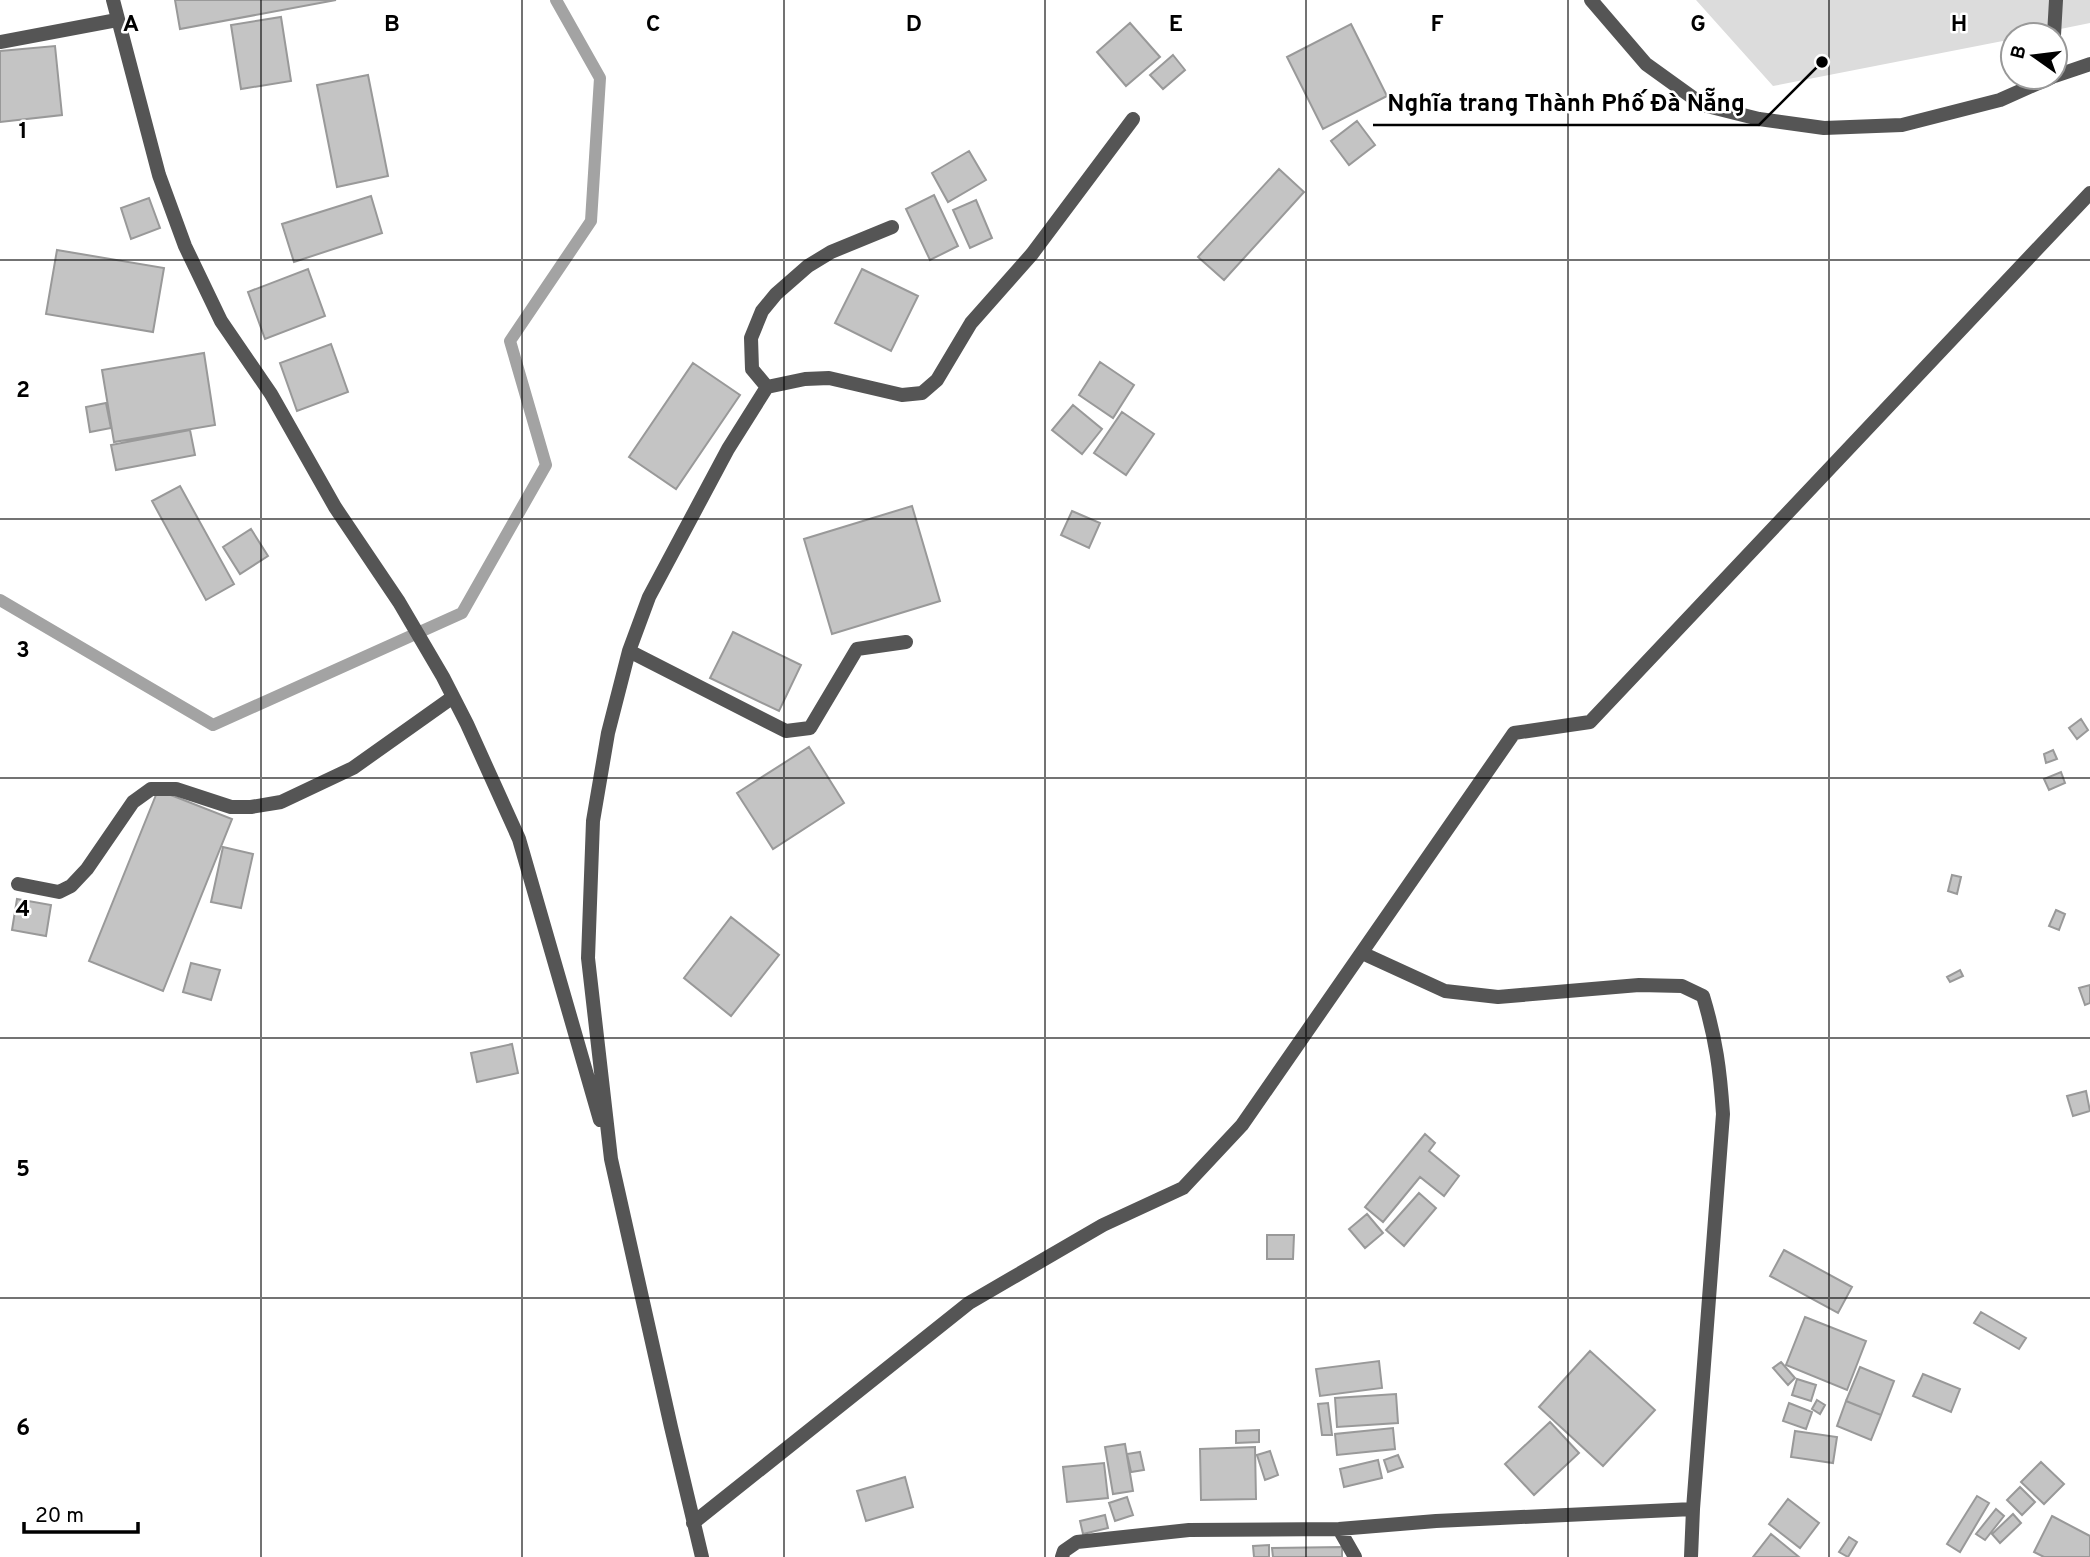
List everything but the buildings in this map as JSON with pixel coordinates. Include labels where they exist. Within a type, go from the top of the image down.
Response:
[{"type":"street","points":[[113,0],[159,175],[191,258],[221,321],[271,394],[335,507],[400,602],[467,724],[519,839],[611,1159],[702,1557]]},
{"type":"street","points":[[1591,0],[1646,64],[1693,98],[1703,105],[1759,119],[1824,128],[1902,125],[2000,100],[2021,91]]},
{"type":"street","points":[[2055,21],[2056,0]]},
{"type":"street","points":[[0,42],[117,20]]},
{"type":"street","points":[[2069,71],[2090,64]]},
{"type":"street","points":[[611,1159],[588,958],[593,821],[608,733],[629,651],[649,597],[728,449],[767,387],[805,379],[829,379],[902,395],[922,394],[937,380],[971,323],[1032,254],[1133,119]]},
{"type":"street","points":[[693,1523],[969,1303],[1103,1225],[1183,1188],[1242,1125],[1514,733],[1590,722],[2090,193]]},
{"type":"street","points":[[767,387],[752,369],[751,338],[762,311],[776,293],[808,266],[831,252],[892,227]]},
{"type":"street","points":[[629,651],[786,731],[810,728],[857,649],[906,642]]},
{"type":"street","points":[[18,884],[59,892],[71,886],[87,869],[133,802],[151,789],[176,789],[231,807],[281,802],[353,768],[453,697]]},
{"type":"street","points":[[1362,953],[1444,991],[1458,993],[1498,997],[1650,985],[1682,986],[1703,996],[1713,1028],[1719,1063],[1723,1114],[1691,1557]]},
{"type":"street","points":[[1062,1557],[1064,1551],[1077,1542],[1189,1530],[1339,1529],[1436,1521],[1693,1509]]},
{"type":"street","points":[[1339,1529],[1355,1557]]},
{"type":"shaded area","points":[[1696,0],[2090,0],[2090,23],[2069,27],[2069,21],[1999,21],[1999,42],[1773,86]]},
{"type":"waterway","points":[[0,600],[213,725],[462,613],[546,465],[510,341],[591,221],[600,78],[556,0]]},
{"type":"place","name":"Nghĩa trang Thành Phố Đà Nẵng","points":[[1822,62]]}]
